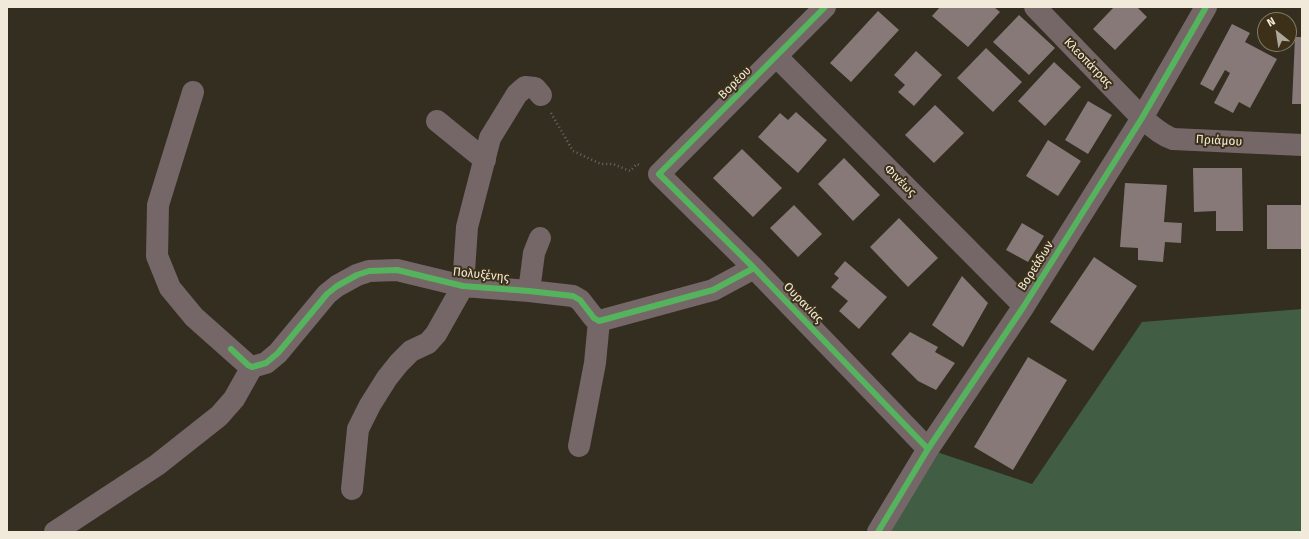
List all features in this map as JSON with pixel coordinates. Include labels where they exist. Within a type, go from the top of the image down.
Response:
[{"type":"street","name":"Βορέου","points":[[659,174],[825,7]]},
{"type":"street","name":"Κλεοπάτρας","points":[[1035,7],[1142,118]]},
{"type":"street","name":"Βορεάδων","points":[[878,532],[928,449],[1024,306],[1142,118],[1206,7]]},
{"type":"street","name":"Φινέως","points":[[776,56],[1024,306]]},
{"type":"street","points":[[352,489],[358,429],[365,413],[387,378],[399,363],[412,352],[428,343],[436,334],[463,286],[467,227],[490,138],[517,94],[525,87],[535,88],[541,95]]},
{"type":"street","points":[[56,532],[157,465],[219,416],[234,399],[252,367],[194,317],[170,288],[157,256],[158,205],[193,92]]},
{"type":"street","name":"Πριάμου","points":[[1142,118],[1159,133],[1173,139],[1302,145]]},
{"type":"street","points":[[437,121],[485,160]]},
{"type":"street","name":"Ουρανίας","points":[[659,174],[754,268],[928,449]]},
{"type":"street","points":[[529,291],[534,253],[540,238]]},
{"type":"street","points":[[579,446],[595,364],[599,322],[713,290],[754,268]]},
{"type":"street","name":"Πολυξένης","points":[[252,367],[272,359],[327,294],[337,286],[357,275],[369,271],[397,270],[463,286],[569,295],[577,297],[599,322]]},
{"type":"path","points":[[541,95],[573,151],[601,164],[613,164],[630,171],[637,164],[659,174]]},
{"type":"green space","points":[[1302,309],[1302,532],[872,532],[928,449],[1032,484],[1142,322]]},
{"type":"building","points":[[940,7],[994,7],[1000,12],[968,47],[932,16]]},
{"type":"building","points":[[1114,7],[1137,7],[1147,17],[1115,50],[1093,29]]},
{"type":"building","points":[[878,11],[899,30],[851,82],[830,63]]},
{"type":"building","points":[[1019,15],[1055,48],[1029,75],[993,42]]},
{"type":"building","points":[[1232,24],[1250,33],[1245,42],[1257,48],[1257,52],[1264,52],[1277,59],[1250,108],[1239,102],[1233,113],[1214,103],[1230,73],[1225,70],[1213,91],[1200,84]]},
{"type":"building","points":[[1297,37],[1302,37],[1302,104],[1292,104],[1294,52],[1297,52]]},
{"type":"building","points":[[986,48],[1022,82],[993,112],[957,78]]},
{"type":"building","points":[[916,51],[942,75],[914,106],[898,92],[905,85],[894,75]]},
{"type":"building","points":[[1054,62],[1081,87],[1045,126],[1018,101]]},
{"type":"building","points":[[1088,101],[1112,115],[1088,154],[1065,140]]},
{"type":"building","points":[[935,105],[964,133],[934,163],[905,135]]},
{"type":"building","points":[[796,112],[827,140],[798,173],[758,137],[780,113],[788,120]]},
{"type":"building","points":[[1048,140],[1081,161],[1058,196],[1026,176]]},
{"type":"building","points":[[742,149],[782,188],[753,217],[713,178]]},
{"type":"building","points":[[844,158],[880,195],[853,221],[818,184]]},
{"type":"building","points":[[1193,168],[1242,168],[1243,231],[1216,231],[1216,211],[1194,212]]},
{"type":"building","points":[[1125,183],[1167,185],[1164,222],[1182,223],[1181,243],[1165,242],[1163,262],[1138,260],[1138,248],[1120,247]]},
{"type":"building","points":[[794,205],[822,234],[798,257],[770,228]]},
{"type":"building","points":[[1267,205],[1302,205],[1302,249],[1267,249]]},
{"type":"building","points":[[899,218],[938,258],[908,287],[870,247]]},
{"type":"building","points":[[1022,223],[1044,236],[1028,262],[1006,250]]},
{"type":"building","points":[[1094,257],[1137,286],[1093,351],[1050,322]]},
{"type":"building","points":[[845,261],[887,297],[859,329],[839,311],[848,301],[831,287],[839,278],[834,274]]},
{"type":"building","points":[[962,276],[988,303],[963,347],[932,325]]},
{"type":"building","points":[[910,332],[938,347],[935,352],[955,363],[936,390],[918,381],[891,354]]},
{"type":"building","points":[[1028,357],[1067,380],[1013,470],[974,447]]},
{"type":"cycle path","points":[[825,7],[659,174],[754,268],[928,449]]},
{"type":"cycle path","points":[[878,532],[928,449],[1024,306],[1142,118],[1206,7]]},
{"type":"cycle path","points":[[231,349],[252,367],[266,363],[278,353],[327,294],[337,286],[357,275],[369,271],[397,270],[463,286],[573,296],[580,300],[594,318],[599,321],[713,290],[754,268]]}]
